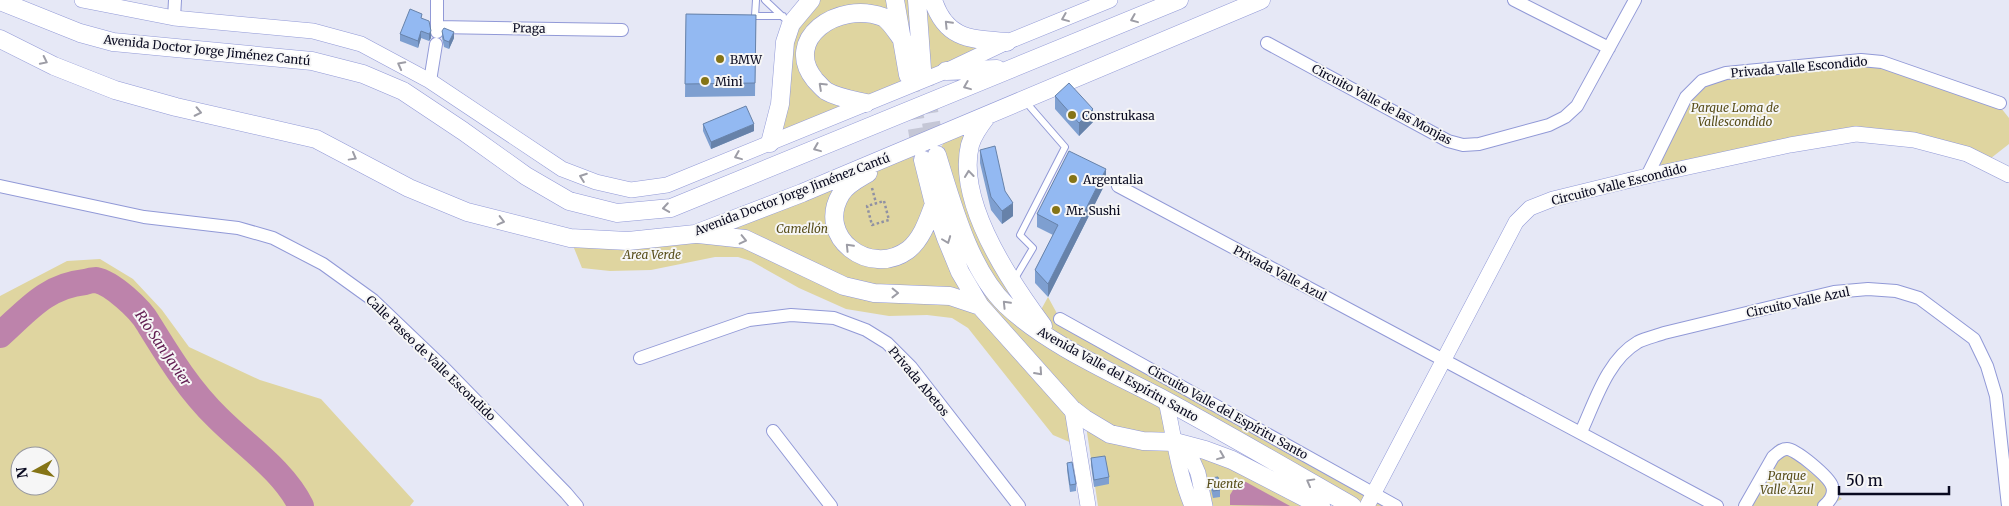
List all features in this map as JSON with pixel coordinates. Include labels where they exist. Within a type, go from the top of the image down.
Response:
[{"type":"main road","points":[[770,143],[780,104],[787,20],[811,0]]},
{"type":"main road","points":[[895,0],[903,41],[915,72],[917,0]]},
{"type":"main road","points":[[933,0],[937,12],[950,28],[970,39],[1007,42]]},
{"type":"main road","name":"Avenida Doctor Jorge Jiménez Cantú","points":[[0,1],[80,32],[113,42],[312,61],[363,74],[402,91],[526,176],[569,201],[616,213],[671,208],[1179,0]]},
{"type":"main road","name":"Avenida Doctor Jorge Jiménez Cantú","points":[[0,39],[54,66],[114,90],[176,107],[316,139],[409,188],[467,212],[570,238],[628,241],[695,234],[802,193],[1261,0]]},
{"type":"main road","points":[[866,103],[840,97],[824,90],[807,70],[805,46],[812,31],[822,19],[837,9],[864,8],[884,18],[903,41]]},
{"type":"main road","points":[[946,72],[1010,69]]},
{"type":"main road","points":[[987,116],[977,129],[970,145],[968,162],[970,181],[982,225],[1012,283],[1053,341]]},
{"type":"main road","points":[[902,151],[851,183],[841,194],[834,214],[838,236],[856,254],[883,261],[907,251],[922,234],[934,204]]},
{"type":"main road","name":"Avenida Valle del Espíritu Santo","points":[[1321,506],[1232,460],[1175,442],[1143,441],[1110,434],[1078,414],[980,306],[960,272],[934,204],[930,158],[981,272],[1005,304],[1053,341],[1166,401],[1352,506]]},
{"type":"main road","points":[[695,234],[745,239],[844,286],[874,293],[950,296],[980,306]]},
{"type":"street","points":[[82,0],[174,18],[313,31],[362,44],[430,81],[562,169],[596,182],[631,190],[667,185],[946,72],[1007,42],[1110,0]]},
{"type":"street","points":[[174,18],[175,0]]},
{"type":"street","points":[[430,81],[437,34],[437,0]]},
{"type":"street","points":[[1514,0],[1608,48]]},
{"type":"street","name":"Circuito Valle de las Monjas","points":[[1267,43],[1448,141],[1463,145],[1479,144],[1550,125],[1566,117],[1577,106],[1635,0]]},
{"type":"street","name":"Praga","points":[[437,34],[622,30]]},
{"type":"street","name":"Privada Valle Escondido","points":[[1647,176],[1686,97],[1702,82],[1726,73],[1860,60],[1882,62],[2000,103]]},
{"type":"street","name":"Circuito Valle Escondido","points":[[1370,500],[1516,222],[1530,208],[1553,199],[1647,176],[1790,145],[1856,134],[1914,140],[1967,154],[2009,175]]},
{"type":"street","name":"Calle Paseo de Valle Escondido","points":[[0,186],[144,217],[238,228],[274,238],[324,264],[373,300],[442,366],[577,506]]},
{"type":"street","name":"Privada Valle Azul","points":[[1118,186],[1443,361]]},
{"type":"street","name":"Circuito Valle Azul","points":[[1581,432],[1610,371],[1623,355],[1638,342],[1664,333],[1834,292],[1868,289],[1896,291],[1919,298],[1974,339],[1987,366],[1996,396],[2008,506]]},
{"type":"street","name":"Privada Abetos","points":[[640,358],[749,320],[791,315],[834,318],[866,330],[887,343],[911,367],[1019,506]]},
{"type":"street","name":"Circuito Valle del Espíritu Santo","points":[[1060,319],[1370,500],[1396,506]]},
{"type":"street","points":[[1443,361],[1581,432],[1717,506]]},
{"type":"street","points":[[1166,401],[1186,492],[1192,506]]},
{"type":"street","points":[[1078,414],[1088,506]]},
{"type":"street","points":[[1078,414],[1098,506]]},
{"type":"street","points":[[773,431],[830,506]]},
{"type":"street","points":[[1175,442],[1190,457],[1198,473],[1206,506]]},
{"type":"street","points":[[1745,506],[1774,457],[1780,451],[1788,449],[1797,453],[1828,480],[1833,488],[1832,497],[1824,506]]},
{"type":"lane","points":[[756,0],[755,16],[787,20]]},
{"type":"lane","points":[[765,0],[787,20]]},
{"type":"lane","points":[[1012,283],[1033,248],[1020,235],[1065,147],[1023,99]]},
{"type":"path","points":[[884,201],[889,220],[872,225],[867,206],[884,201]]},
{"type":"green space","points":[[811,0],[933,0],[950,28],[1007,42],[899,90],[770,143],[785,42]]},
{"type":"green space","name":"Parque Loma de Vallescondido","points":[[1861,60],[1993,98],[2009,118],[2009,144],[1986,162],[1856,134],[1647,176],[1686,97],[1702,81]]},
{"type":"green space","points":[[987,116],[970,145],[970,181],[995,253],[1037,317],[1048,297],[1060,319],[1396,506],[1352,506],[1167,402],[1175,442],[1321,506],[1205,506],[1202,489],[1174,443],[1192,506],[1098,506],[1085,419],[1073,410],[1079,446],[1053,435],[968,328],[952,318],[927,315],[889,316],[846,309],[799,288],[751,261],[738,257],[715,257],[651,270],[610,271],[582,268],[570,238],[695,234],[902,151],[922,160],[937,155],[950,131]]},
{"type":"green space","points":[[100,259],[133,279],[162,310],[189,347],[260,380],[321,399],[414,501],[410,506],[0,506],[0,296],[67,261]]},
{"type":"green space","name":"Parque Valle Azul","points":[[1777,444],[1842,499],[1828,506],[1746,506]]},
{"type":"shaded area","points":[[1246,482],[1290,506],[1230,505],[1230,495],[1237,483]]},
{"type":"building","points":[[410,9],[422,14],[421,18],[429,21],[431,31],[429,34],[421,31],[418,41],[400,34]]},
{"type":"building","name":"BMW","points":[[686,14],[756,15],[755,83],[685,84]]},
{"type":"building","points":[[444,28],[454,32],[449,42],[444,40],[442,31]]},
{"type":"building","points":[[1069,83],[1093,109],[1079,123],[1055,96]]},
{"type":"building","points":[[746,106],[754,124],[711,142],[703,124]]},
{"type":"building","points":[[995,146],[1005,191],[1013,203],[1002,211],[991,197],[980,150]]},
{"type":"building","points":[[1069,151],[1106,169],[1048,284],[1035,270],[1058,225],[1037,214]]},
{"type":"building","points":[[1105,456],[1109,477],[1094,480],[1091,458]]},
{"type":"building","points":[[1072,462],[1076,484],[1070,485],[1067,463]]},
{"type":"building","points":[[1218,477],[1220,490],[1213,491],[1210,478]]},
{"type":"waterway","name":"Río San Javier","points":[[0,335],[38,301],[59,289],[71,284],[95,280],[110,286],[125,297],[144,317],[172,361],[198,396],[218,418],[274,470],[301,506]]},
{"type":"tunnel","points":[[922,69],[936,152]]},
{"type":"tunnel","points":[[908,75],[922,159]]},
{"type":"place","name":"BMW","points":[[720,59]]},
{"type":"place","name":"Mini","points":[[705,81]]},
{"type":"place","name":"Construkasa","points":[[1072,115]]},
{"type":"place","name":"Argentalia","points":[[1073,179]]},
{"type":"place","name":"Mr. Sushi","points":[[1056,210]]},
{"type":"park label","name":"Camellón","points":[[802,228]]},
{"type":"park label","name":"Area Verde","points":[[652,254]]},
{"type":"park label","name":"Fuente","points":[[1225,483]]}]
